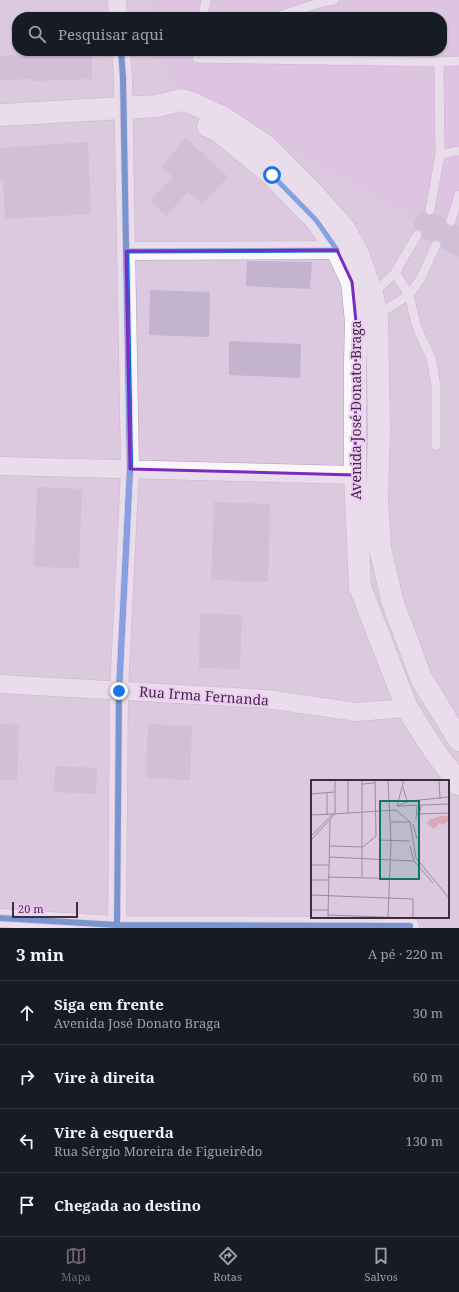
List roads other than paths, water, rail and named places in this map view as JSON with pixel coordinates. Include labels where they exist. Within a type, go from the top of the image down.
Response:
[{"type":"main road","name":"Avenida José Donato Braga","points":[[0,114],[157,106],[182,100],[192,103],[222,117],[266,146],[310,190],[344,228],[358,254],[366,311],[379,431],[377,499],[380,548],[393,603],[420,678],[459,740]]},
{"type":"main road","name":"Avenida José Donato Braga","points":[[157,106],[180,113],[219,131],[272,175],[316,220],[337,250],[366,311],[355,362],[355,476],[360,588],[407,708],[433,749],[459,784]]},
{"type":"street","points":[[117,0],[118,12]]},
{"type":"street","points":[[117,927],[119,691],[130,469],[121,56]]},
{"type":"street","points":[[126,251],[337,250]]},
{"type":"street","points":[[0,466],[355,476]]},
{"type":"street","name":"Rua Irma Fernanda","points":[[0,684],[267,699],[357,712],[407,708]]},
{"type":"street","points":[[0,918],[117,927],[410,926]]},
{"type":"lane","points":[[203,12],[206,0]]},
{"type":"lane","points":[[290,12],[321,1],[334,0]]},
{"type":"lane","points":[[258,56],[439,62],[459,61]]},
{"type":"lane","points":[[430,210],[440,154],[439,62]]},
{"type":"lane","points":[[440,154],[459,152]]},
{"type":"lane","points":[[451,221],[459,195]]},
{"type":"lane","points":[[366,311],[395,273],[417,235]]},
{"type":"lane","points":[[366,311],[409,295],[420,278],[436,245]]},
{"type":"lane","points":[[395,273],[409,295],[417,328],[431,357],[436,386],[436,445]]}]
